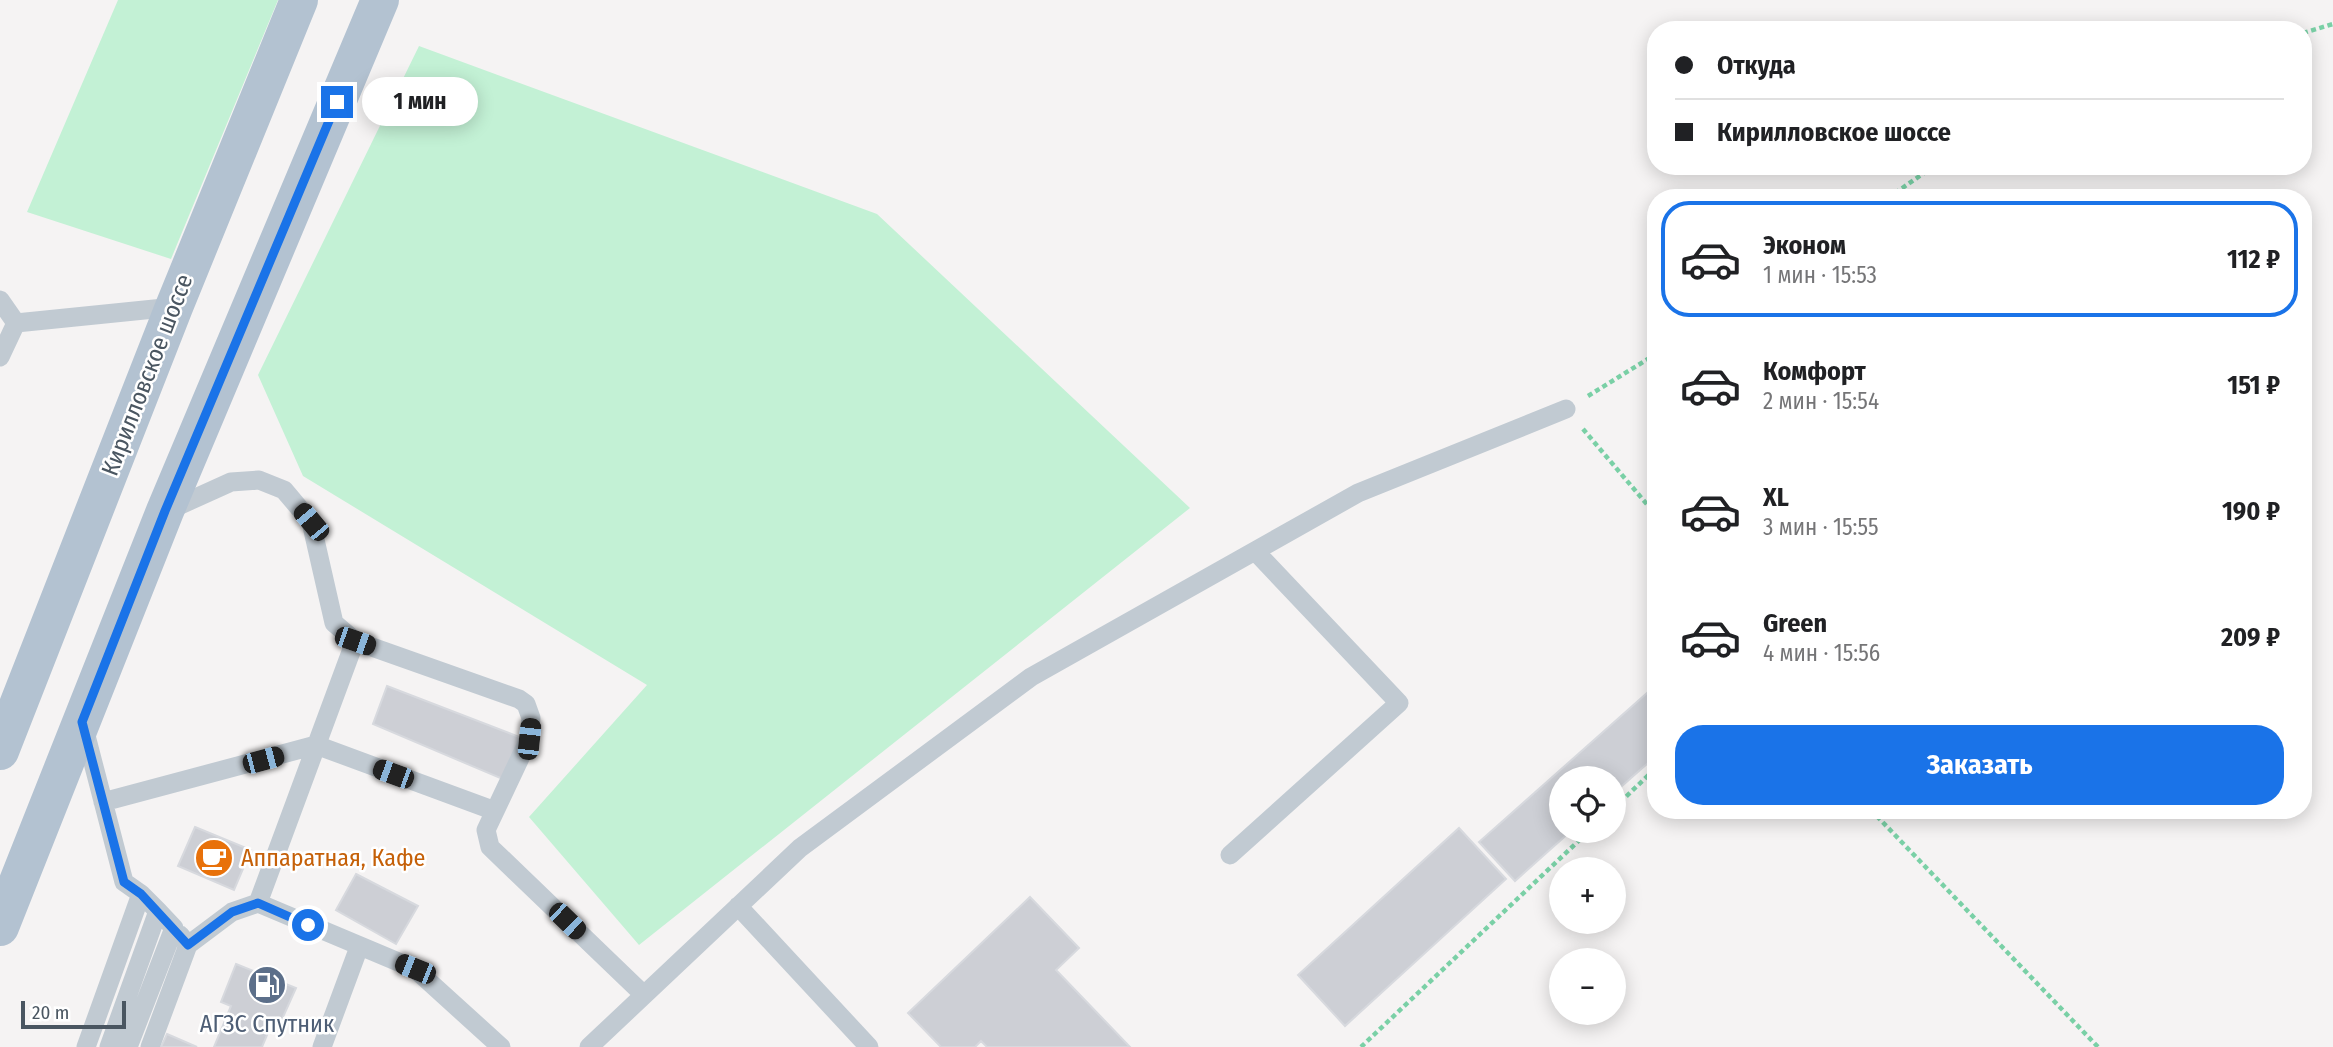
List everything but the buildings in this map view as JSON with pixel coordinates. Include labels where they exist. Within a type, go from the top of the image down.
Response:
[{"type":"main road","name":"Кирилловское шоссе","points":[[0,751],[174,307],[299,0]]},
{"type":"main road","points":[[0,928],[165,511],[380,0]]},
{"type":"lane","points":[[0,300],[16,323]]},
{"type":"lane","points":[[16,323],[174,307]]},
{"type":"lane","points":[[0,358],[16,323]]},
{"type":"lane","points":[[589,1047],[800,848],[1031,677],[1358,493],[1566,410]]},
{"type":"lane","points":[[165,511],[231,481],[259,480],[284,490],[311,522],[334,623],[355,641],[519,699],[526,704],[531,718],[529,739],[486,830],[490,847],[645,995]]},
{"type":"lane","points":[[1230,855],[1399,703],[1255,551]]},
{"type":"lane","points":[[258,903],[355,641]]},
{"type":"lane","points":[[82,722],[124,882],[141,894],[188,945]]},
{"type":"lane","points":[[103,802],[316,746],[495,811]]},
{"type":"lane","points":[[86,1047],[141,894]]},
{"type":"lane","points":[[150,1047],[188,945],[232,912],[258,903],[415,969],[501,1047]]},
{"type":"lane","points":[[738,906],[869,1047]]},
{"type":"lane","points":[[109,1047],[158,911]]},
{"type":"lane","points":[[128,1047],[174,928]]},
{"type":"lane","points":[[322,1047],[359,947]]},
{"type":"path","points":[[2312,30],[2333,24]]},
{"type":"path","points":[[1901,189],[1921,175]]},
{"type":"path","points":[[1647,360],[1566,410],[1647,504]]},
{"type":"path","points":[[1626,797],[1647,777]]},
{"type":"path","points":[[1880,819],[2098,1047]]},
{"type":"path","points":[[1361,1047],[1576,843]]},
{"type":"green space","points":[[118,0],[278,0],[171,259],[27,212]]},
{"type":"green space","points":[[419,46],[877,214],[1190,508],[639,945],[529,817],[647,685],[303,476],[258,375]]},
{"type":"place","name":"Аппаратная, Кафе","points":[[214,858]]},
{"type":"place","name":"АГЗС Спутник","points":[[267,985]]},
{"type":"route","points":[[308,925],[258,903],[232,912],[188,945],[141,894],[124,882],[82,722],[165,511],[337,102]]}]
